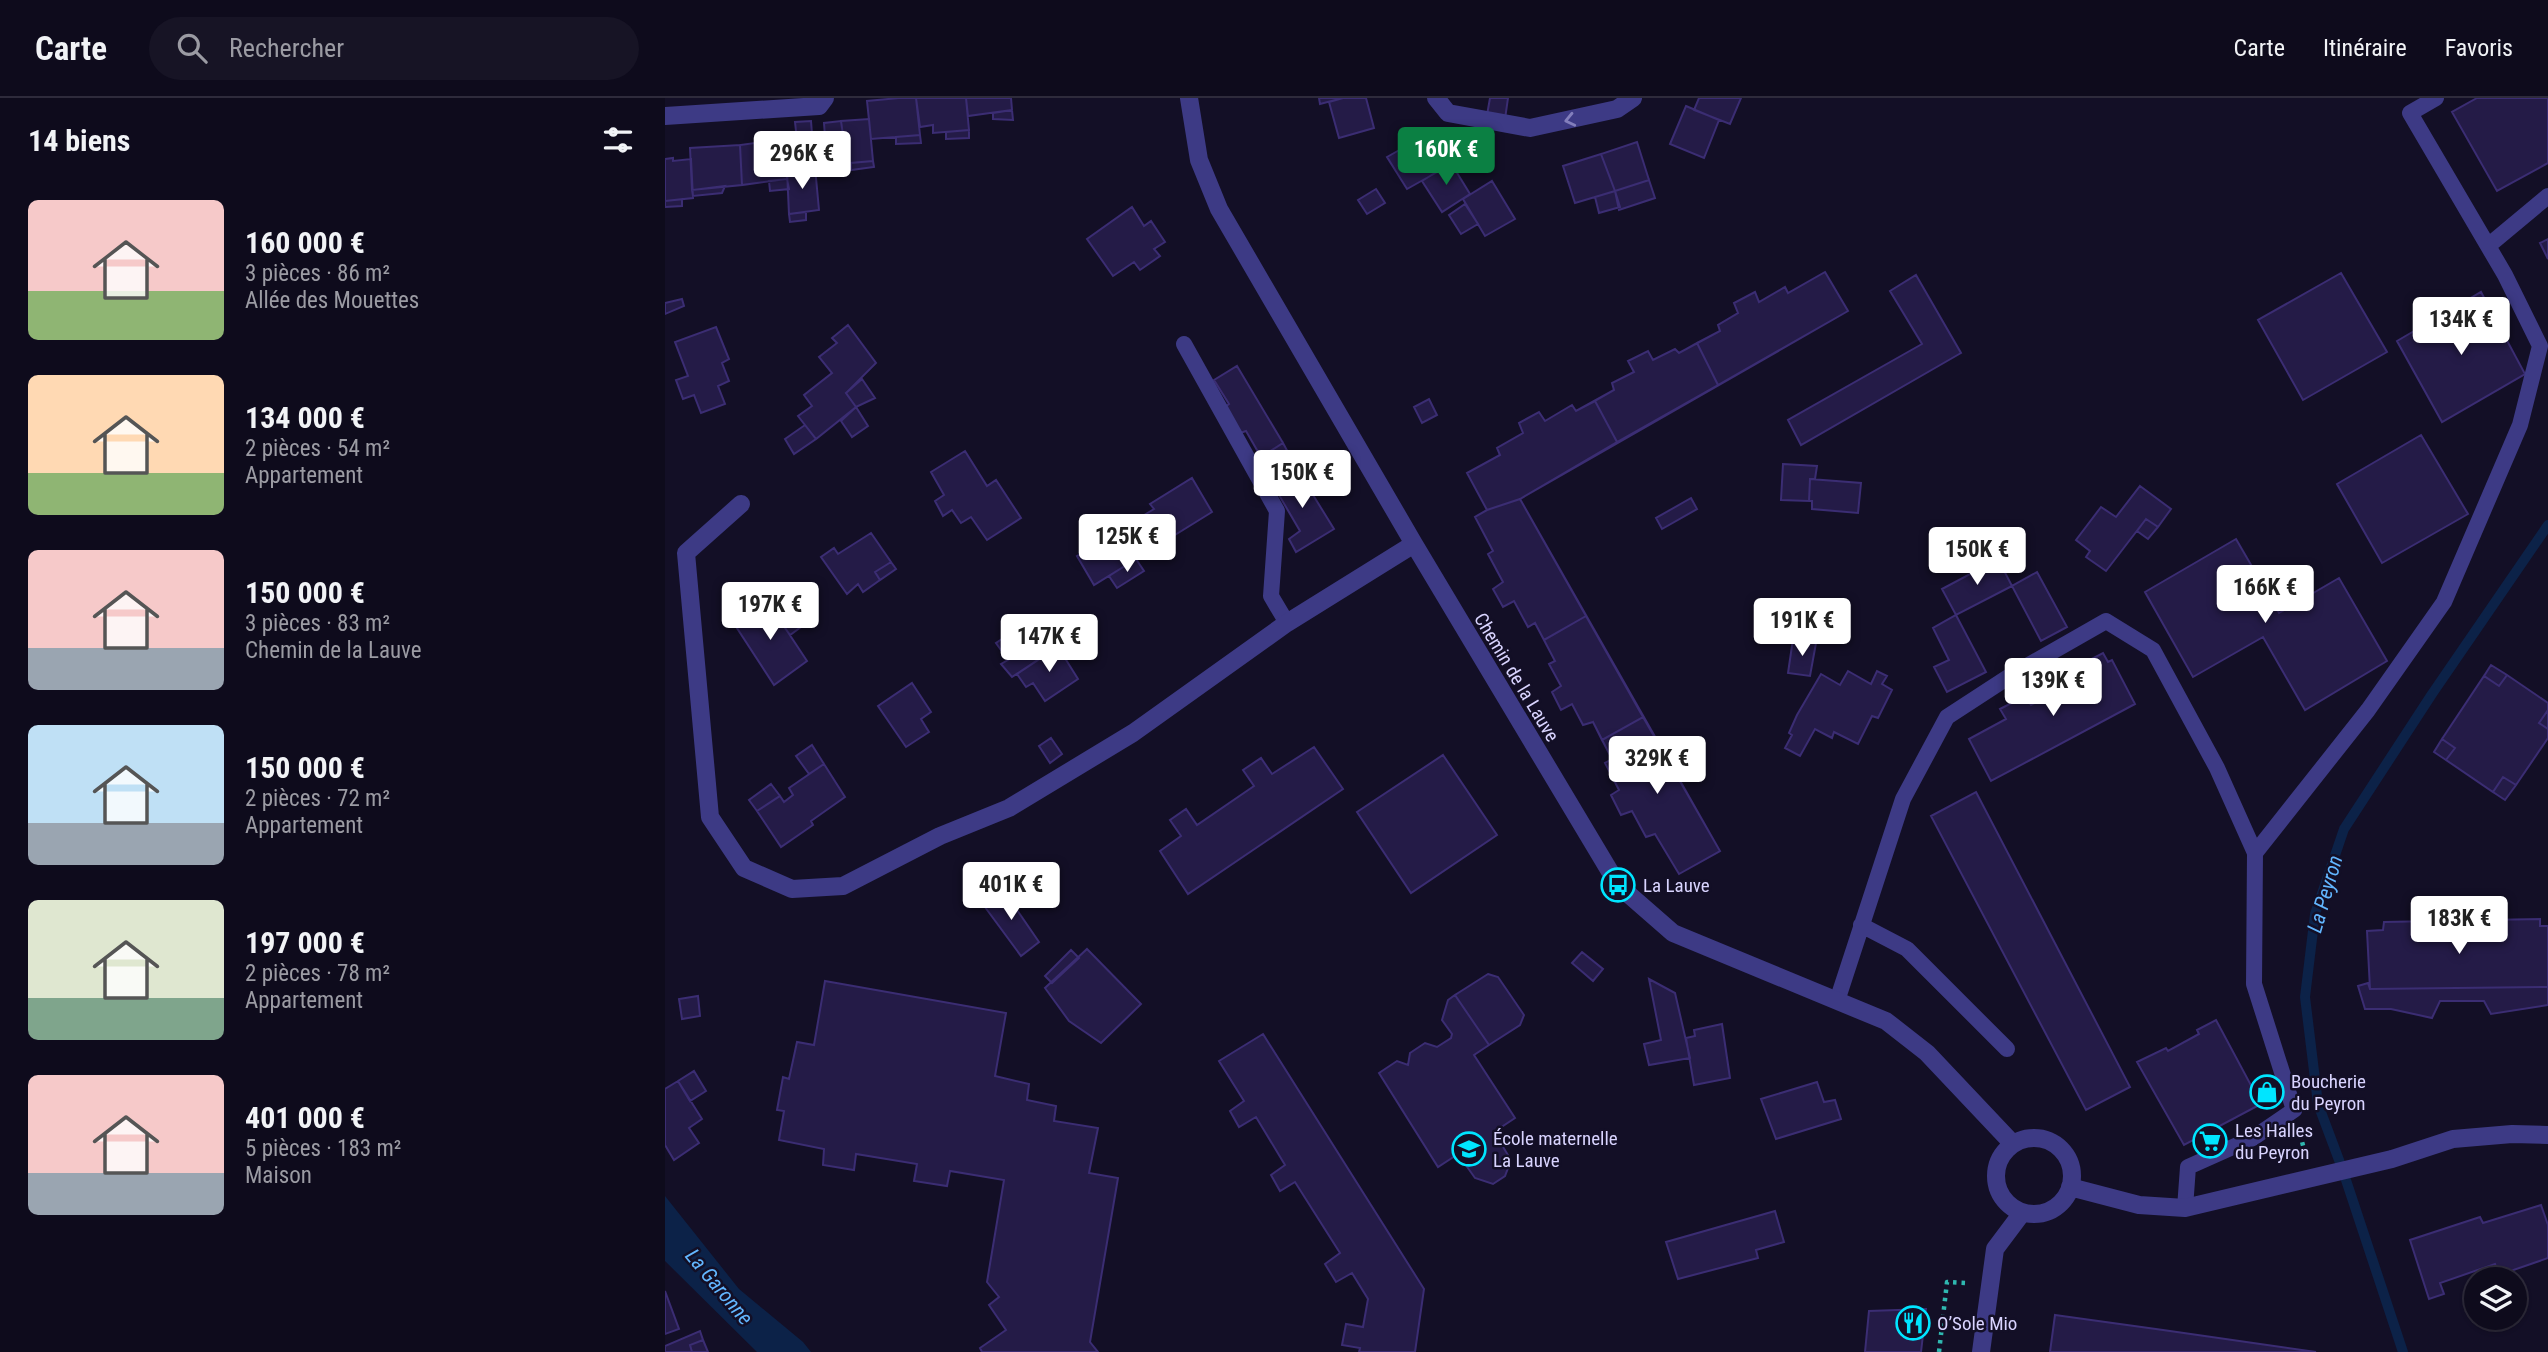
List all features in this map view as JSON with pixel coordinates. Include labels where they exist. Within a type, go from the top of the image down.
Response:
[{"type":"street","points":[[665,116],[819,106],[825,98]]},
{"type":"street","name":"Chemin de la Lauve","points":[[1188,98],[1199,160],[1219,209],[1413,544],[1618,885],[1672,933],[1886,1020],[1927,1053],[2013,1144]]},
{"type":"street","points":[[1436,98],[1448,113],[1530,128],[1617,109],[1633,98]]},
{"type":"street","points":[[741,503],[686,553],[710,817],[744,868],[792,889],[843,886],[940,836],[1009,808],[1133,733],[1287,623],[1413,544]]},
{"type":"street","points":[[2070,1187],[2139,1205],[2185,1208],[2392,1158],[2453,1139],[2512,1134],[2548,1135]]},
{"type":"street","points":[[2027,1138],[2042,1138],[2055,1144],[2067,1156],[2072,1171],[2070,1187],[2063,1202],[2049,1211],[2022,1213],[2010,1206],[2000,1195],[1996,1168],[2002,1154],[2013,1144],[2027,1138]]},
{"type":"street","points":[[1981,1352],[1995,1249],[2022,1213]]},
{"type":"lane","points":[[2255,853],[2368,710],[2444,602],[2521,425],[2540,346],[2505,275],[2410,113],[2437,98]]},
{"type":"lane","points":[[2488,246],[2548,196]]},
{"type":"lane","points":[[1184,344],[1277,511],[1271,596],[1287,623]]},
{"type":"lane","points":[[1837,1001],[1903,799],[1947,717],[2013,674],[2106,621],[2153,650],[2217,768],[2255,853],[2255,984],[2294,1110],[2253,1138],[2188,1167],[2185,1208]]},
{"type":"lane","points":[[1861,925],[1907,949],[2007,1049]]},
{"type":"path","points":[[2294,1110],[2320,1176]]},
{"type":"path","points":[[1938,1352],[1947,1282],[1990,1286]]},
{"type":"water","name":"La Garonne","points":[[665,1196],[739,1289],[803,1342],[811,1352],[757,1352],[665,1261]]},
{"type":"building","points":[[916,98],[920,135],[871,139],[867,101]]},
{"type":"building","points":[[916,98],[966,98],[969,130],[933,133],[933,125],[920,127]]},
{"type":"building","points":[[966,98],[1011,98],[1012,110],[968,116]]},
{"type":"building","points":[[1319,98],[1343,98],[1320,104]]},
{"type":"building","points":[[1343,98],[1366,98],[1374,128],[1339,138],[1329,102]]},
{"type":"building","points":[[1490,98],[1508,98],[1505,119],[1487,115]]},
{"type":"building","points":[[1699,98],[1741,98],[1730,124],[1694,110]]},
{"type":"building","points":[[2477,98],[2548,98],[2548,163],[2497,191],[2452,112]]},
{"type":"building","points":[[1686,106],[1719,120],[1704,158],[1670,144]]},
{"type":"building","points":[[1012,110],[1013,120],[993,119],[993,113]]},
{"type":"building","points":[[869,119],[873,161],[826,165],[825,137],[843,135],[841,121]]},
{"type":"building","points":[[811,121],[813,147],[798,149],[795,122]]},
{"type":"building","points":[[841,121],[843,135],[825,137],[824,123]]},
{"type":"building","points":[[969,130],[969,138],[946,139],[946,132]]},
{"type":"building","points":[[920,135],[921,143],[896,144],[896,137]]},
{"type":"building","points":[[784,139],[787,179],[742,185],[740,145]]},
{"type":"building","points":[[1419,139],[1439,171],[1407,189],[1387,157]]},
{"type":"building","points":[[1637,142],[1649,180],[1615,191],[1601,154]]},
{"type":"building","points":[[740,145],[742,185],[692,190],[690,148]]},
{"type":"building","points":[[1601,154],[1615,191],[1575,203],[1563,166]]},
{"type":"building","points":[[673,158],[673,161],[691,159],[693,198],[665,201],[665,159]]},
{"type":"building","points":[[873,161],[874,167],[851,170],[851,163]]},
{"type":"building","points":[[1451,163],[1470,194],[1442,212],[1422,181]]},
{"type":"building","points":[[815,167],[819,210],[789,214],[787,170]]},
{"type":"building","points":[[787,179],[789,189],[770,191],[769,181]]},
{"type":"building","points":[[1649,180],[1655,198],[1619,210],[1615,191]]},
{"type":"building","points":[[1492,181],[1515,219],[1485,236],[1463,199]]},
{"type":"building","points":[[725,186],[722,193],[693,196],[692,190]]},
{"type":"building","points":[[1376,189],[1385,203],[1367,214],[1358,200]]},
{"type":"building","points":[[1615,191],[1620,207],[1599,213],[1595,197]]},
{"type":"building","points":[[682,199],[682,206],[665,207],[665,201]]},
{"type":"building","points":[[1465,204],[1478,224],[1461,234],[1449,215]]},
{"type":"building","points":[[1132,207],[1144,226],[1151,221],[1165,242],[1154,249],[1160,256],[1140,270],[1134,262],[1113,276],[1087,239]]},
{"type":"building","points":[[806,212],[806,220],[790,222],[789,214]]},
{"type":"building","points":[[2548,239],[2548,259],[2540,243]]},
{"type":"building","points":[[1825,272],[1848,311],[1520,499],[1720,851],[1679,874],[1655,834],[1646,837],[1632,811],[1621,815],[1611,795],[1619,790],[1605,763],[1612,759],[1593,722],[1583,725],[1572,704],[1561,710],[1552,692],[1561,686],[1549,664],[1555,661],[1535,623],[1528,627],[1514,601],[1503,607],[1493,589],[1503,582],[1488,554],[1493,551],[1475,517],[1487,510],[1467,473],[1500,455],[1497,448],[1523,433],[1519,423],[1539,412],[1545,421],[1572,405],[1576,411],[1614,390],[1612,383],[1634,372],[1628,361],[1648,351],[1653,360],[1675,349],[1679,353],[1720,331],[1718,325],[1738,313],[1734,303],[1755,292],[1759,302],[1785,287],[1788,293]]},
{"type":"building","points":[[1825,272],[1848,311],[1718,385],[1697,343],[1720,331],[1718,325],[1738,313],[1734,303],[1755,292],[1759,302],[1785,287],[1788,293]]},
{"type":"building","points":[[2341,273],[2387,352],[2303,400],[2258,320]]},
{"type":"building","points":[[1916,275],[1961,353],[1801,445],[1788,420],[1922,344],[1890,291]]},
{"type":"building","points":[[2481,292],[2525,374],[2442,422],[2397,341]]},
{"type":"building","points":[[682,299],[684,306],[665,314],[665,303]]},
{"type":"building","points":[[848,325],[876,363],[846,393],[856,407],[816,439],[798,416],[812,406],[804,395],[832,373],[819,357],[837,343],[832,338]]},
{"type":"building","points":[[716,327],[729,359],[722,363],[729,381],[718,386],[725,404],[701,413],[694,395],[683,399],[676,380],[688,376],[675,342]]},
{"type":"building","points":[[1697,343],[1718,385],[1617,442],[1595,401],[1614,390],[1612,383],[1634,372],[1628,361],[1648,351],[1653,360],[1675,349],[1679,353]]},
{"type":"building","points":[[1237,366],[1283,443],[1261,457],[1246,431],[1240,433],[1225,407],[1229,404],[1214,380]]},
{"type":"building","points":[[862,379],[875,398],[856,407],[846,393]]},
{"type":"building","points":[[1429,399],[1437,415],[1422,423],[1414,407]]},
{"type":"building","points":[[1595,401],[1617,442],[1520,499],[1487,510],[1467,473],[1500,455],[1497,448],[1523,433],[1519,423],[1539,412],[1545,421],[1572,405],[1576,411]]},
{"type":"building","points":[[856,407],[868,426],[852,437],[841,421]]},
{"type":"building","points":[[805,425],[816,439],[794,454],[785,439]]},
{"type":"building","points":[[2421,435],[2468,514],[2382,563],[2337,484]]},
{"type":"building","points":[[1283,443],[1297,469],[1272,483],[1258,459]]},
{"type":"building","points":[[965,451],[987,486],[996,480],[1021,518],[987,540],[971,517],[961,523],[952,510],[943,516],[935,501],[944,495],[931,472]]},
{"type":"building","points":[[1783,464],[1817,466],[1815,479],[1810,479],[1809,501],[1781,500]]},
{"type":"building","points":[[1297,469],[1334,529],[1296,552],[1289,539],[1300,531],[1272,483]]},
{"type":"building","points":[[1192,478],[1212,512],[1094,585],[1077,556],[1154,509],[1150,504]]},
{"type":"building","points":[[1810,479],[1861,483],[1858,513],[1812,509],[1812,501],[1809,501]]},
{"type":"building","points":[[2140,486],[2171,509],[2158,527],[2146,519],[2106,571],[2086,557],[2090,551],[2076,540],[2101,507],[2116,517]]},
{"type":"building","points":[[1691,498],[1697,509],[1662,529],[1656,518]]},
{"type":"building","points":[[1520,499],[1586,616],[1544,640],[1535,623],[1528,627],[1514,601],[1503,607],[1493,589],[1503,582],[1488,554],[1493,551],[1475,517]]},
{"type":"building","points":[[2146,519],[2158,527],[2148,539],[2137,531]]},
{"type":"building","points":[[871,533],[891,562],[875,572],[880,580],[863,592],[858,584],[847,594],[821,557],[834,548],[838,554]]},
{"type":"building","points":[[2236,539],[2279,613],[2339,578],[2387,661],[2305,710],[2263,637],[2193,677],[2145,592]]},
{"type":"building","points":[[1136,559],[1144,571],[1117,588],[1109,576]]},
{"type":"building","points":[[1998,559],[2012,586],[1956,615],[1942,589]]},
{"type":"building","points":[[891,562],[896,569],[880,580],[875,572]]},
{"type":"building","points":[[2037,572],[2067,627],[2041,641],[2012,586]]},
{"type":"building","points":[[766,599],[807,661],[774,685],[733,622]]},
{"type":"building","points":[[1956,615],[1986,672],[1947,692],[1934,667],[1949,660],[1933,628]]},
{"type":"building","points":[[1586,616],[1643,717],[1602,740],[1593,722],[1583,725],[1572,704],[1561,710],[1552,692],[1561,686],[1549,664],[1555,661],[1544,640]]},
{"type":"building","points":[[796,620],[801,627],[790,635],[785,628]]},
{"type":"building","points":[[1030,620],[1051,651],[1012,677],[1001,664],[1008,660],[996,643]]},
{"type":"building","points":[[1793,639],[1816,643],[1810,676],[1788,673]]},
{"type":"building","points":[[1058,647],[1078,679],[1045,701],[1033,683],[1026,687],[1017,674]]},
{"type":"building","points":[[2103,653],[2108,662],[2112,660],[2135,704],[1991,781],[1969,739],[2006,719],[2000,709],[2025,696],[2031,705],[2078,680],[2072,669]]},
{"type":"building","points":[[2491,665],[2507,675],[2499,686],[2484,676]]},
{"type":"building","points":[[1848,671],[1871,684],[1877,671],[1887,676],[1882,684],[1892,690],[1878,718],[1872,716],[1858,744],[1834,732],[1832,738],[1815,729],[1800,756],[1785,748],[1792,735],[1789,733],[1797,715],[1821,674],[1840,685]]},
{"type":"building","points":[[2507,675],[2548,703],[2548,710],[2539,723],[2548,729],[2548,738],[2516,785],[2503,777],[2493,792],[2446,760],[2455,748],[2442,739],[2484,676],[2499,686]]},
{"type":"building","points":[[912,683],[931,712],[921,719],[929,732],[906,747],[878,706]]},
{"type":"building","points":[[2548,710],[2548,729],[2539,723]]},
{"type":"building","points":[[1643,717],[1720,851],[1679,874],[1655,834],[1646,837],[1632,811],[1621,815],[1611,795],[1619,790],[1605,763],[1612,759],[1602,740]]},
{"type":"building","points":[[1051,738],[1062,754],[1050,763],[1039,746]]},
{"type":"building","points":[[2442,739],[2455,748],[2446,760],[2434,752]]},
{"type":"building","points":[[812,745],[824,764],[809,774],[796,756]]},
{"type":"building","points":[[1314,747],[1343,789],[1188,894],[1160,851],[1181,836],[1170,820],[1186,809],[1197,825],[1254,786],[1243,770],[1261,758],[1272,774]]},
{"type":"building","points":[[1443,755],[1497,835],[1411,893],[1357,812]]},
{"type":"building","points":[[824,764],[845,797],[811,821],[813,825],[781,847],[757,811],[780,796],[784,802],[793,795],[789,788]]},
{"type":"building","points":[[2503,777],[2516,785],[2505,800],[2493,792]]},
{"type":"building","points":[[771,784],[780,796],[757,811],[749,800]]},
{"type":"building","points":[[1976,792],[2130,1087],[2086,1110],[1931,816]]},
{"type":"building","points":[[1002,888],[1039,942],[1021,956],[982,903]]},
{"type":"building","points":[[2540,919],[2540,926],[2548,926],[2548,987],[2370,989],[2367,931],[2383,930],[2384,922],[2435,921],[2435,928],[2487,927],[2487,920]]},
{"type":"building","points":[[1087,949],[1141,1004],[1101,1043],[1069,1021],[1045,988]]},
{"type":"building","points":[[1071,950],[1079,958],[1052,983],[1045,976]]},
{"type":"building","points":[[1582,952],[1603,969],[1593,981],[1572,963]]},
{"type":"building","points":[[1488,974],[1498,977],[1524,1015],[1520,1025],[1489,1045],[1455,995]]},
{"type":"building","points":[[1649,979],[1675,993],[1690,1058],[1649,1065],[1644,1044],[1661,1040]]},
{"type":"building","points":[[825,981],[1006,1013],[995,1076],[1029,1084],[1027,1100],[1056,1106],[1054,1121],[1098,1128],[1089,1173],[1118,1178],[1090,1342],[1098,1352],[982,1352],[980,1348],[1006,1330],[989,1305],[999,1297],[987,1282],[1004,1180],[950,1171],[947,1186],[914,1181],[917,1164],[856,1154],[854,1170],[823,1165],[824,1149],[779,1140],[784,1111],[777,1110],[783,1077],[789,1079],[797,1042],[814,1045]]},
{"type":"building","points":[[2368,983],[2370,989],[2548,987],[2548,1005],[2491,1014],[2484,1001],[2440,1001],[2432,1018],[2391,1009],[2365,1009],[2358,986]]},
{"type":"building","points":[[1455,995],[1489,1045],[1474,1055],[1515,1118],[1494,1132],[1511,1160],[1505,1176],[1493,1184],[1475,1178],[1458,1154],[1438,1167],[1379,1073],[1397,1061],[1408,1065],[1410,1053],[1425,1043],[1437,1047],[1451,1038],[1452,1034],[1442,1020],[1448,1000]]},
{"type":"building","points":[[698,996],[700,1016],[682,1019],[679,999]]},
{"type":"building","points":[[2216,1020],[2261,1104],[2184,1145],[2137,1062],[2166,1048],[2168,1051],[2199,1034],[2197,1030]]},
{"type":"building","points":[[1722,1024],[1730,1078],[1694,1085],[1686,1038],[1695,1036],[1694,1030]]},
{"type":"building","points":[[1263,1034],[1424,1289],[1415,1352],[1359,1352],[1360,1348],[1342,1345],[1346,1324],[1363,1327],[1368,1299],[1352,1273],[1336,1282],[1325,1264],[1340,1253],[1295,1182],[1280,1191],[1271,1175],[1285,1165],[1256,1117],[1239,1127],[1230,1111],[1244,1101],[1219,1061]]},
{"type":"building","points":[[694,1071],[706,1091],[690,1101],[678,1081]]},
{"type":"building","points":[[678,1081],[702,1119],[689,1128],[699,1143],[674,1160],[665,1145],[665,1089]]},
{"type":"building","points":[[1817,1082],[1824,1102],[1835,1100],[1841,1119],[1776,1139],[1761,1099]]},
{"type":"building","points":[[2541,1205],[2548,1225],[2548,1258],[2522,1267],[2496,1267],[2495,1264],[2486,1267],[2464,1267],[2464,1275],[2440,1283],[2444,1294],[2429,1299],[2410,1240],[2480,1217],[2483,1223]]},
{"type":"building","points":[[1775,1211],[1784,1242],[1756,1250],[1758,1258],[1678,1279],[1666,1242]]},
{"type":"building","points":[[665,1291],[679,1329],[665,1334]]},
{"type":"building","points":[[1926,1309],[1921,1352],[1865,1352],[1869,1311]]},
{"type":"building","points":[[2055,1315],[2163,1330],[2316,1352],[2050,1352]]},
{"type":"building","points":[[700,1331],[703,1340],[690,1345],[692,1352],[665,1352],[665,1346]]},
{"type":"building","points":[[703,1340],[708,1352],[692,1352],[690,1345]]},
{"type":"waterway","name":"La Peyron","points":[[2403,1352],[2318,1104],[2305,997],[2315,914],[2344,829],[2432,694],[2548,525]]},
{"type":"place","name":"La Lauve","points":[[1618,885]]},
{"type":"place","name":"Boucherie du Peyron","points":[[2267,1092]]},
{"type":"place","name":"Les Halles du Peyron","points":[[2210,1141]]},
{"type":"place","name":"École maternelle La Lauve","points":[[1469,1149]]},
{"type":"place","name":"O’Sole Mio","points":[[1913,1323]]}]
